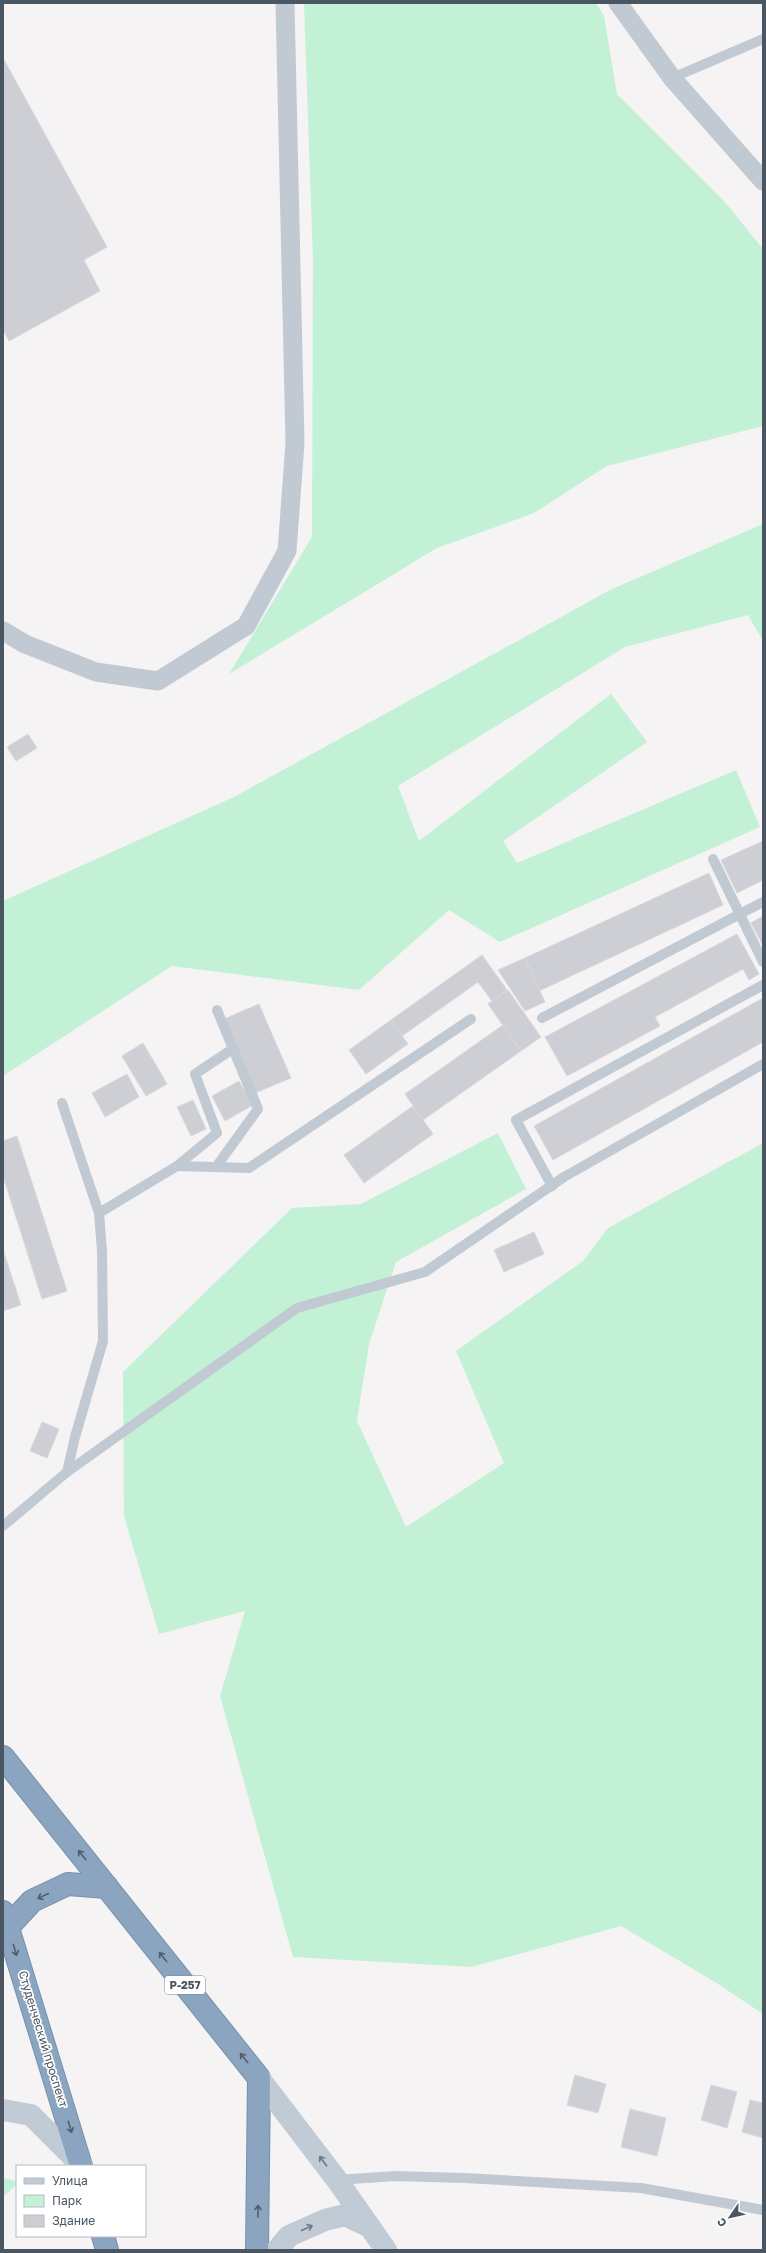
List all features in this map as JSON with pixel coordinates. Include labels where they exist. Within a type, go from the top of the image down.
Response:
[{"type":"highway","name":"Р-257","points":[[3,1757],[260,2078]]},
{"type":"highway","points":[[5,1924],[32,1901],[68,1884],[107,1887]]},
{"type":"highway","name":"Студенческий проспект","points":[[5,1924],[81,2165]]},
{"type":"highway","points":[[257,2250],[260,2078]]},
{"type":"highway","points":[[103,2237],[107,2250]]},
{"type":"main road","points":[[260,2078],[337,2180],[386,2250]]},
{"type":"main road","points":[[3,2110],[31,2115],[81,2165]]},
{"type":"main road","points":[[277,2250],[289,2236],[325,2220],[345,2215],[370,2227]]},
{"type":"street","points":[[3,631],[25,644],[96,672],[158,682],[246,626],[287,551],[295,443],[285,3]]},
{"type":"street","points":[[618,3],[672,78],[763,181]]},
{"type":"lane","points":[[672,78],[763,39]]},
{"type":"lane","points":[[713,859],[763,962]]},
{"type":"lane","points":[[542,1018],[740,916],[763,902]]},
{"type":"lane","points":[[552,1186],[516,1120],[763,985]]},
{"type":"lane","points":[[216,1167],[258,1109],[218,1010]]},
{"type":"lane","points":[[177,1166],[249,1168],[471,1019]]},
{"type":"lane","points":[[99,1213],[177,1166],[217,1133],[195,1074],[234,1048]]},
{"type":"lane","points":[[3,1526],[67,1472],[297,1308],[424,1272],[552,1186],[763,1064]]},
{"type":"lane","points":[[62,1103],[99,1213],[102,1251],[103,1341],[75,1436],[67,1472]]},
{"type":"lane","points":[[337,2180],[395,2176],[465,2178],[641,2188],[763,2210]]},
{"type":"green space","points":[[304,3],[596,3],[604,16],[617,94],[724,201],[763,249],[763,426],[607,466],[534,513],[437,548],[229,674],[312,537],[313,261]]},
{"type":"green space","points":[[763,524],[763,641],[748,615],[625,647],[398,786],[419,841],[611,694],[647,742],[503,841],[517,863],[736,770],[760,827],[500,942],[449,910],[359,990],[172,966],[3,1076],[3,901],[234,797],[610,590]]},
{"type":"green space","points":[[498,1133],[526,1189],[396,1262],[369,1344],[357,1421],[406,1527],[504,1463],[456,1351],[583,1261],[608,1228],[763,1143],[763,2014],[715,1982],[621,1926],[471,1967],[293,1957],[220,1696],[245,1611],[159,1634],[124,1516],[123,1372],[292,1208],[361,1204]]},
{"type":"green space","points":[[3,2178],[16,2181],[16,2185],[3,2197]]},
{"type":"building","points":[[3,58],[107,247],[84,260],[100,291],[9,341],[3,330]]},
{"type":"building","points":[[28,734],[37,748],[16,761],[7,747]]},
{"type":"building","points":[[763,841],[763,880],[737,893],[721,860]]},
{"type":"building","points":[[709,873],[723,905],[539,991],[525,958]]},
{"type":"building","points":[[763,916],[763,946],[751,923]]},
{"type":"building","points":[[737,934],[759,974],[749,980],[743,969],[655,1017],[660,1026],[567,1076],[545,1037]]},
{"type":"building","points":[[482,955],[507,990],[492,1001],[478,982],[402,1036],[391,1020]]},
{"type":"building","points":[[525,958],[545,1002],[525,1011],[498,970]]},
{"type":"building","points":[[508,990],[541,1037],[521,1051],[488,1004]]},
{"type":"building","points":[[763,998],[763,1042],[553,1160],[534,1126]]},
{"type":"building","points":[[259,1004],[291,1078],[255,1093],[224,1019]]},
{"type":"building","points":[[391,1020],[408,1044],[366,1074],[349,1050]]},
{"type":"building","points":[[503,1025],[521,1051],[423,1120],[405,1094]]},
{"type":"building","points":[[143,1043],[167,1084],[146,1096],[122,1056]]},
{"type":"building","points":[[127,1074],[139,1097],[105,1117],[92,1093]]},
{"type":"building","points":[[239,1081],[253,1105],[225,1121],[212,1096]]},
{"type":"building","points":[[193,1100],[206,1129],[191,1136],[177,1107]]},
{"type":"building","points":[[413,1106],[433,1134],[364,1183],[344,1155]]},
{"type":"building","points":[[17,1136],[67,1291],[42,1299],[3,1176],[3,1141]]},
{"type":"building","points":[[534,1232],[544,1254],[504,1272],[494,1250]]},
{"type":"building","points":[[3,1250],[21,1305],[3,1311]]},
{"type":"building","points":[[42,1422],[59,1429],[47,1458],[30,1451]]},
{"type":"building","points":[[575,2075],[606,2084],[598,2113],[567,2105]]},
{"type":"building","points":[[711,2085],[737,2092],[727,2128],[701,2120]]},
{"type":"building","points":[[750,2100],[763,2103],[763,2138],[742,2132]]},
{"type":"building","points":[[630,2109],[666,2118],[657,2156],[621,2147]]}]
